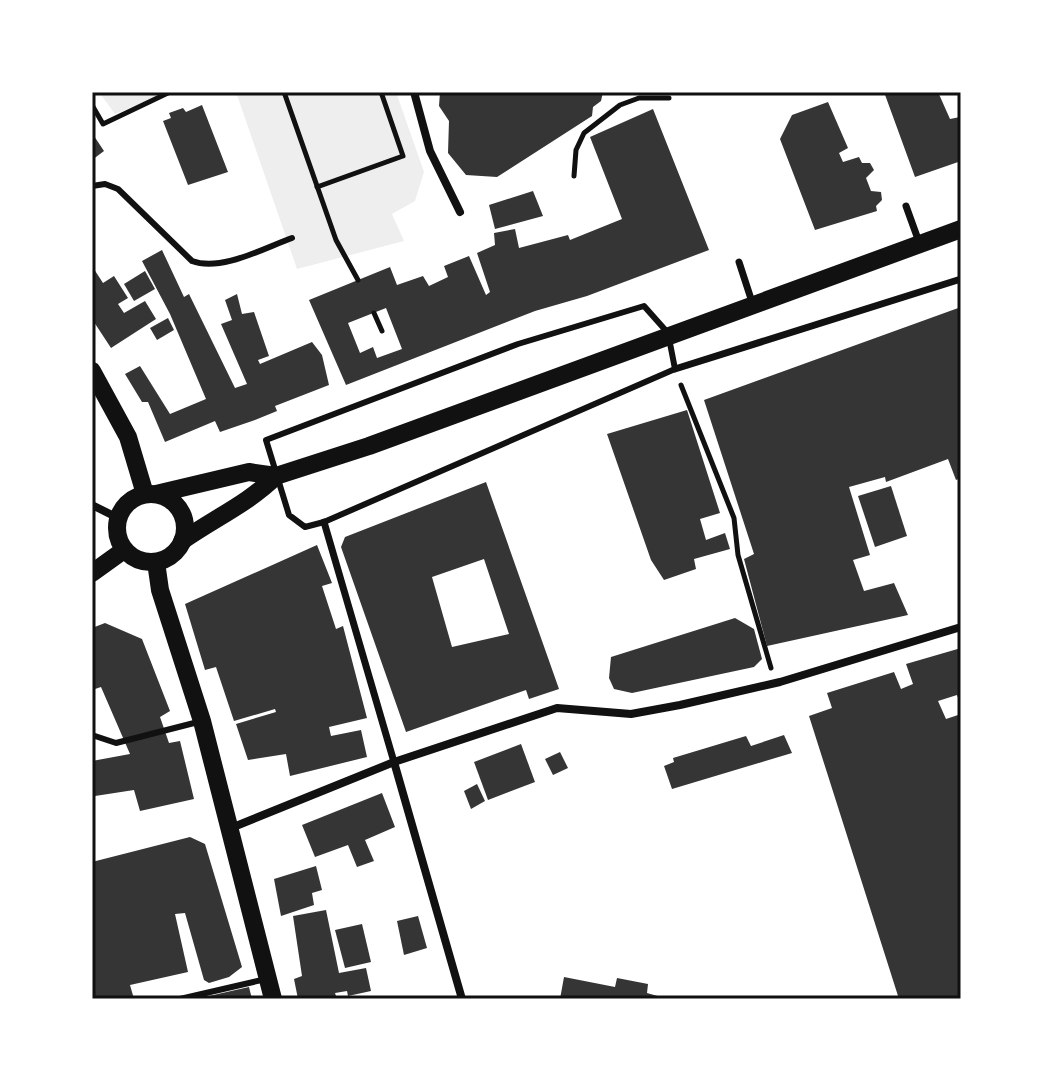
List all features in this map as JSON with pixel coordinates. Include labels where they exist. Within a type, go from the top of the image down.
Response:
[{"type":"main road","points":[[151,494],[166,497],[180,511],[185,531],[172,555],[156,562],[133,558],[124,550],[116,529],[118,518],[128,502],[151,494],[249,472],[276,476],[369,446],[668,333],[754,307],[961,229]]},
{"type":"main road","points":[[92,371],[128,437],[151,494]]},
{"type":"main road","points":[[182,541],[226,510],[257,496],[276,476]]},
{"type":"main road","points":[[92,573],[124,550]]},
{"type":"main road","points":[[156,562],[160,590],[202,721],[231,828],[273,999]]},
{"type":"street","points":[[414,92],[430,151],[460,212]]},
{"type":"street","points":[[906,206],[920,245]]},
{"type":"street","points":[[739,262],[754,307]]},
{"type":"street","points":[[675,369],[961,279]]},
{"type":"street","points":[[92,505],[118,518]]},
{"type":"street","points":[[324,522],[462,999]]},
{"type":"street","points":[[231,828],[394,762],[557,708],[631,714],[780,682],[961,627]]},
{"type":"lane","points":[[92,186],[105,184],[118,189],[192,261],[203,265],[227,261],[292,238]]},
{"type":"lane","points":[[644,306],[668,333],[675,369],[324,522],[305,527],[295,523],[289,515],[266,440],[518,344],[644,306]]},
{"type":"lane","points":[[92,735],[116,743],[202,721]]},
{"type":"lane","points":[[180,999],[269,978]]},
{"type":"path","points":[[92,105],[103,124],[170,92]]},
{"type":"path","points":[[284,92],[336,240],[358,280]]},
{"type":"path","points":[[317,187],[403,156],[381,92]]},
{"type":"path","points":[[634,92],[639,98]]},
{"type":"path","points":[[574,176],[576,150],[584,133],[620,105],[639,98],[669,98]]},
{"type":"path","points":[[374,313],[382,331]]},
{"type":"path","points":[[675,369],[734,518],[738,555],[772,671],[780,682]]},
{"type":"shaded area","points":[[99,92],[168,92],[115,114]]},
{"type":"shaded area","points":[[236,92],[396,92],[424,172],[415,201],[392,214],[404,241],[297,269]]},
{"type":"building","points":[[440,92],[603,92],[601,101],[593,107],[592,116],[497,177],[466,175],[448,153],[449,121],[439,106]]},
{"type":"building","points":[[884,92],[938,92],[950,119],[960,117],[961,161],[915,177]]},
{"type":"building","points":[[828,102],[848,148],[839,153],[843,162],[859,157],[862,163],[870,163],[874,170],[866,178],[871,191],[881,192],[882,200],[876,206],[877,211],[815,230],[780,139],[792,115]]},
{"type":"building","points":[[202,105],[228,172],[188,185],[163,121],[171,118],[169,113],[183,108],[186,112]]},
{"type":"building","points":[[653,109],[709,250],[587,296],[535,311],[346,385],[309,300],[390,267],[397,285],[423,276],[429,286],[448,277],[444,266],[469,256],[486,295],[490,292],[477,253],[495,245],[494,233],[515,229],[519,248],[568,235],[570,240],[622,219],[590,137]],"holes":[[[386,308],[402,349],[377,358],[373,347],[360,353],[348,323]]]},
{"type":"building","points":[[92,133],[104,151],[92,160]]},
{"type":"building","points":[[533,191],[543,216],[495,229],[489,205]]},
{"type":"building","points":[[162,250],[184,297],[189,294],[235,388],[247,384],[221,324],[232,320],[225,300],[237,294],[242,314],[254,312],[269,356],[258,360],[260,364],[312,342],[322,355],[329,385],[275,406],[277,411],[255,420],[220,432],[215,421],[165,442],[148,402],[142,402],[125,374],[140,366],[170,414],[206,399],[170,314],[142,261]]},
{"type":"building","points":[[92,266],[103,283],[114,276],[128,298],[118,304],[124,313],[145,301],[156,319],[111,348],[92,319]]},
{"type":"building","points":[[145,271],[155,289],[134,301],[124,284]]},
{"type":"building","points":[[961,307],[961,478],[956,480],[948,459],[886,482],[885,477],[849,487],[870,555],[853,560],[864,591],[894,583],[908,615],[767,646],[744,559],[754,554],[704,400]]},
{"type":"building","points":[[168,318],[174,330],[157,340],[150,328]]},
{"type":"building","points":[[687,410],[720,513],[700,519],[706,540],[725,533],[730,549],[694,559],[696,569],[664,580],[651,560],[607,434]]},
{"type":"building","points":[[486,482],[559,689],[529,699],[526,690],[406,732],[341,547],[345,537]],"holes":[[[484,559],[509,634],[452,647],[432,577]]]},
{"type":"building","points":[[891,486],[907,536],[875,547],[858,496]]},
{"type":"building","points":[[317,545],[332,583],[322,586],[336,629],[343,626],[367,718],[329,727],[331,736],[361,730],[367,757],[290,776],[286,754],[248,760],[236,724],[276,712],[275,709],[234,721],[216,667],[205,670],[185,604]]},
{"type":"building","points":[[735,618],[754,629],[762,659],[754,667],[632,693],[614,689],[609,678],[611,657]]},
{"type":"building","points":[[105,623],[142,639],[170,711],[160,717],[169,743],[180,741],[194,799],[140,811],[134,790],[95,796],[92,761],[130,754],[101,687],[92,690],[92,628]]},
{"type":"building","points":[[961,648],[961,706],[957,695],[938,701],[946,719],[961,714],[961,999],[899,999],[809,716],[832,708],[827,693],[894,672],[901,689],[913,684],[906,664]]},
{"type":"building","points":[[784,735],[792,753],[672,789],[664,766],[674,762],[673,758],[746,736],[751,746]]},
{"type":"building","points":[[521,744],[535,782],[488,800],[474,762]]},
{"type":"building","points":[[560,752],[568,768],[553,775],[545,759]]},
{"type":"building","points":[[477,784],[485,801],[471,809],[464,791]]},
{"type":"building","points":[[382,793],[395,827],[365,840],[374,861],[357,867],[348,845],[315,857],[302,825]]},
{"type":"building","points":[[190,837],[205,844],[242,967],[229,977],[209,983],[204,980],[185,913],[175,914],[188,972],[130,985],[134,999],[92,999],[92,862]]},
{"type":"building","points":[[316,866],[322,890],[312,893],[314,905],[281,916],[274,879]]},
{"type":"building","points":[[326,910],[339,973],[366,968],[371,991],[348,996],[347,991],[335,993],[337,999],[298,999],[294,979],[302,976],[293,916]]},
{"type":"building","points":[[418,916],[427,948],[404,955],[397,921]]},
{"type":"building","points":[[362,924],[371,962],[345,968],[335,930]]},
{"type":"building","points":[[564,977],[615,987],[617,978],[648,984],[647,993],[668,999],[560,999]]},
{"type":"building","points":[[249,987],[252,999],[200,999],[200,998]]}]
